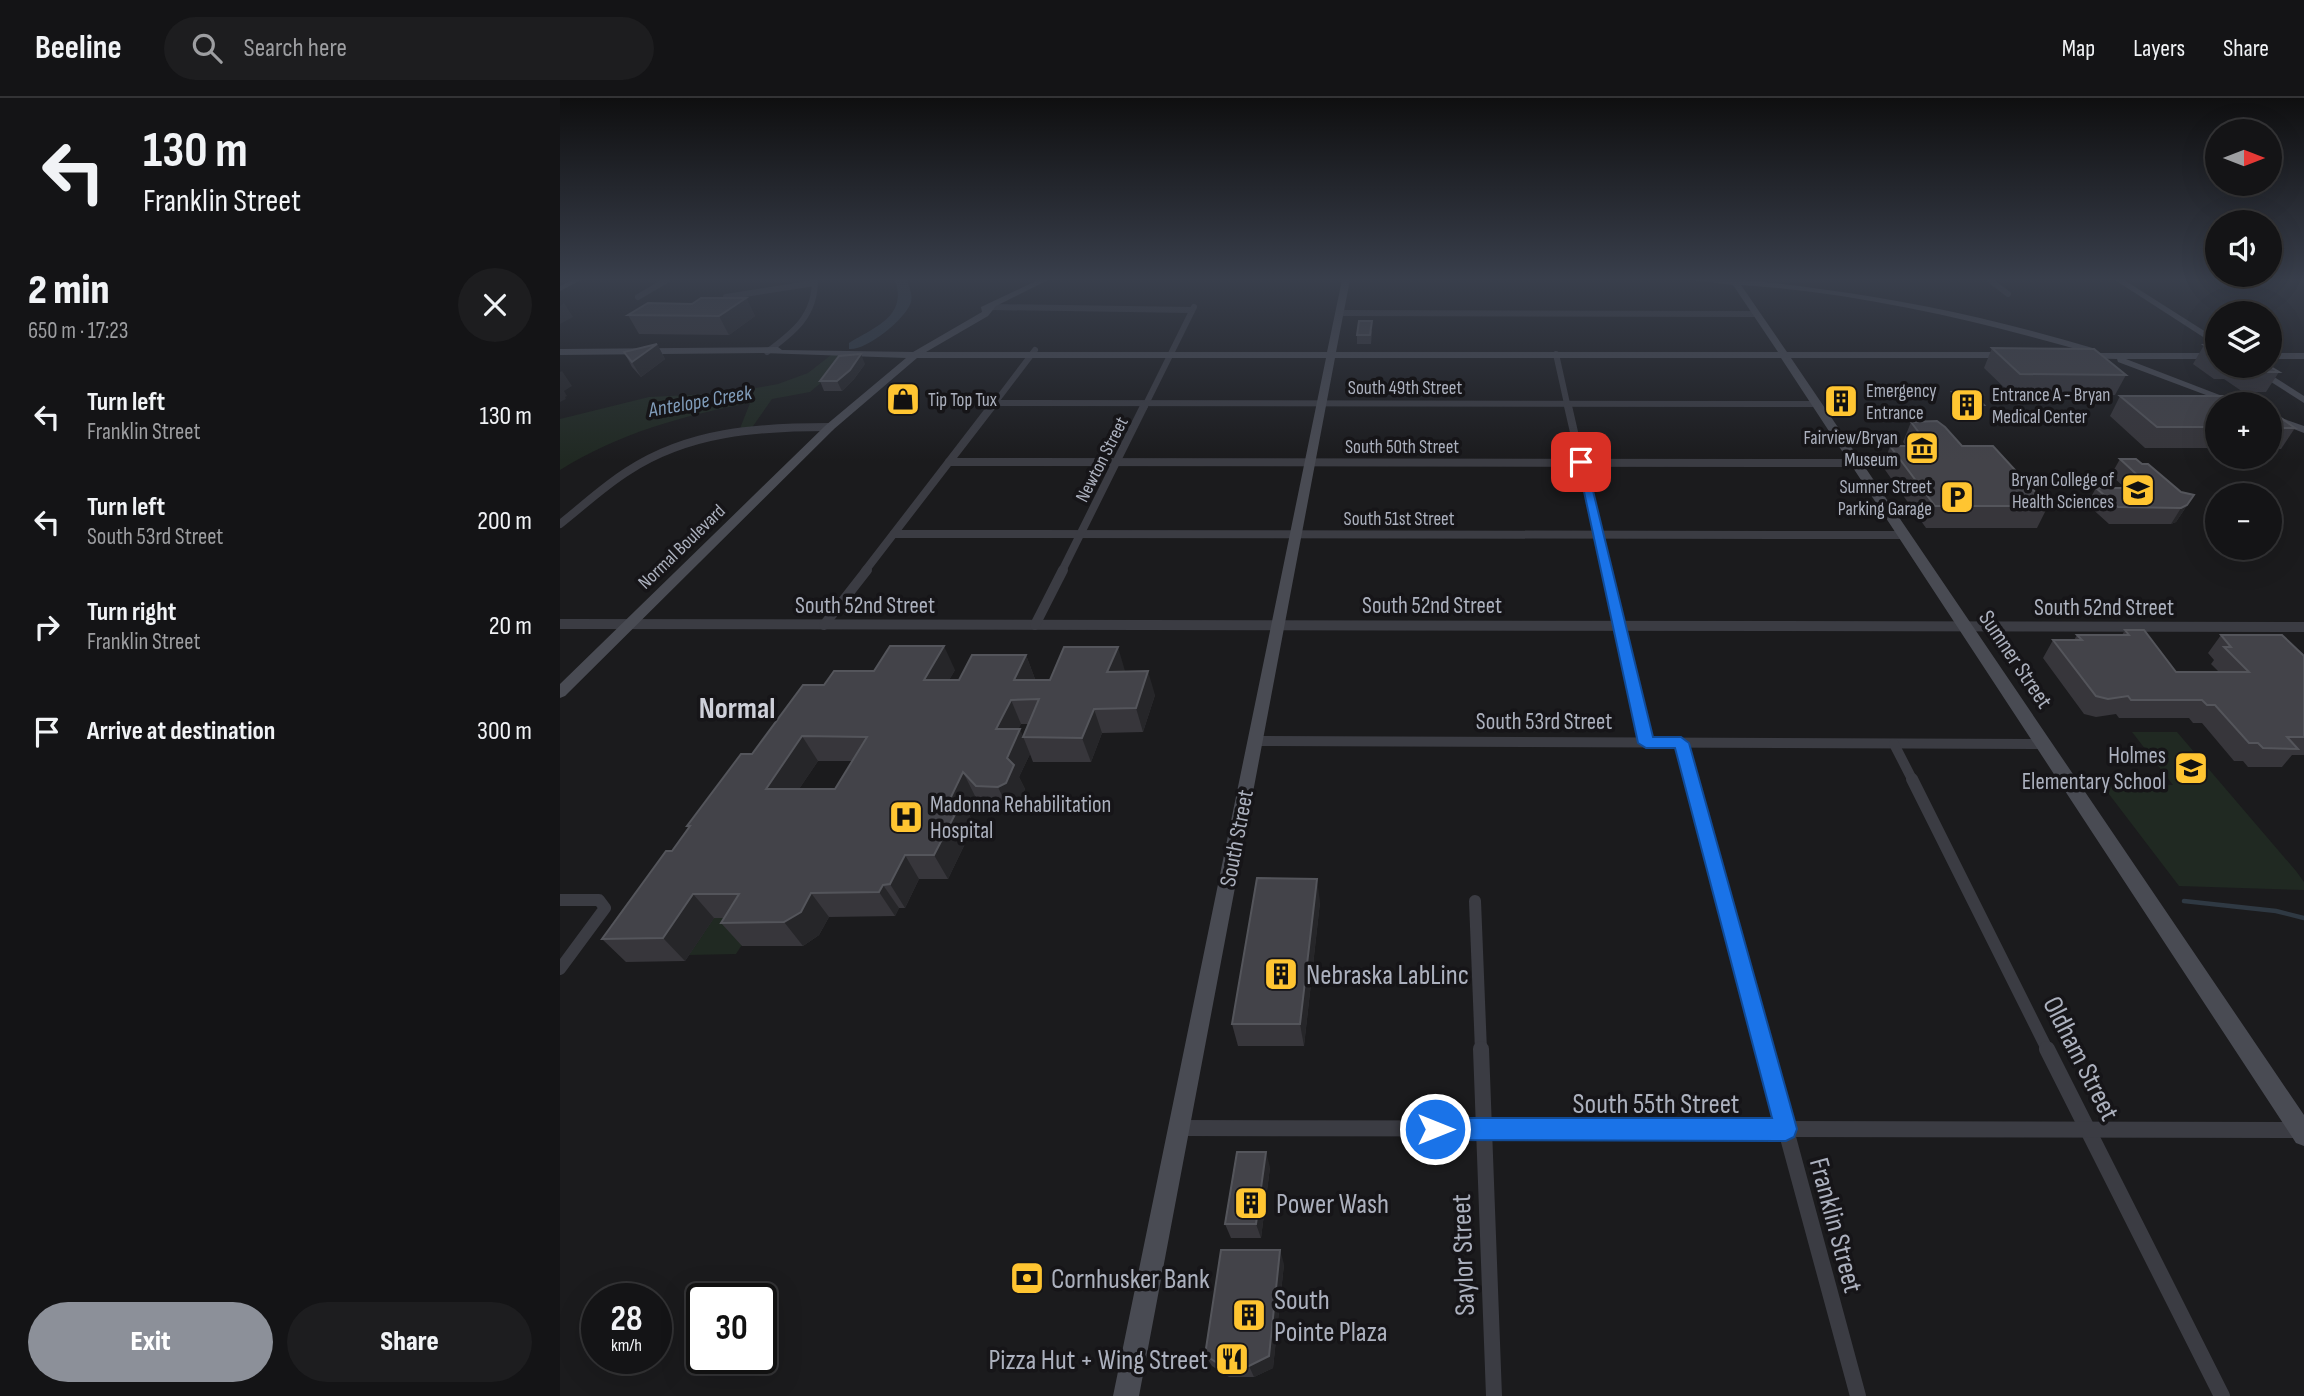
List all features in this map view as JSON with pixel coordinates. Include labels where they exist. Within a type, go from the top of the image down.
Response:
[{"type":"main road","name":"Normal Boulevard","points":[[560,693],[830,428],[866,384],[911,353],[935,341]]},
{"type":"main road","name":"South Street","points":[[1126,1396],[1334,341]]},
{"type":"main road","name":"Sumner Street","points":[[1773,341],[1965,626]]},
{"type":"main road","points":[[2057,341],[2108,356],[2206,392]]},
{"type":"main road","points":[[560,352],[2022,355]]},
{"type":"main road","points":[[2070,356],[2205,356]]},
{"type":"main road","points":[[2282,356],[2304,356]]},
{"type":"main road","points":[[2270,378],[2304,400]]},
{"type":"main road","points":[[2282,422],[2304,430]]},
{"type":"street","points":[[767,352],[781,341]]},
{"type":"street","name":"Newton Street","points":[[1035,625],[1177,341]]},
{"type":"street","points":[[824,625],[1033,353]]},
{"type":"street","points":[[1556,354],[1646,743]]},
{"type":"street","name":"South 49th Street","points":[[994,403],[1816,404]]},
{"type":"street","points":[[560,524],[634,466],[678,446],[708,437],[753,429],[830,428]]},
{"type":"street","name":"South 50th Street","points":[[949,462],[1856,463]]},
{"type":"street","name":"South 51st Street","points":[[894,534],[1904,535]]},
{"type":"street","name":"South 52nd Street","points":[[560,624],[2304,627]]},
{"type":"street","name":"Sumner Street","points":[[1965,626],[2302,1133]]},
{"type":"street","name":"South 53rd Street","points":[[1255,741],[2043,744]]},
{"type":"street","name":"Franklin Street","points":[[1681,743],[1858,1396]]},
{"type":"street","name":"Oldham Street","points":[[1894,744],[2222,1396]]},
{"type":"street","points":[[560,900],[599,900],[604,904],[603,912],[560,969]]},
{"type":"street","name":"Saylor Street","points":[[1475,901],[1494,1396]]},
{"type":"street","name":"South 55th Street","points":[[1178,1128],[2302,1133]]},
{"type":"shaded area","points":[[831,355],[854,355],[810,392],[772,399],[751,429],[739,431],[750,403],[700,414],[628,436],[560,470],[560,419],[649,397],[729,393],[778,384],[808,373]]},
{"type":"shaded area","points":[[2132,732],[2177,732],[2296,871],[2304,882],[2304,890],[2179,886],[2102,785],[2173,785]]},
{"type":"shaded area","points":[[714,918],[759,918],[736,954],[689,955]]},
{"type":"building","points":[[657,344],[632,362],[624,352]]},
{"type":"building","points":[[1992,348],[2094,349],[2126,375],[2020,374]]},
{"type":"building","points":[[861,354],[850,370],[837,381],[820,381],[839,356]]},
{"type":"building","points":[[1952,392],[1971,392],[1984,405],[1964,405]]},
{"type":"building","points":[[2120,396],[2205,396],[2205,427],[2157,427]]},
{"type":"building","points":[[2282,419],[2295,428],[2282,428]]},
{"type":"building","points":[[1937,421],[1962,446],[1993,446],[2048,506],[1935,506],[1890,446],[1929,446],[1911,422]]},
{"type":"building","points":[[2120,459],[2136,459],[2142,464],[2148,464],[2181,492],[2194,495],[2187,505],[2181,508],[2118,507],[2096,488],[2143,488],[2139,484],[2147,484]]},
{"type":"building","points":[[2125,630],[2144,630],[2176,672],[2249,672],[2224,647],[2231,647],[2221,635],[2282,635],[2304,656],[2304,737],[2287,737],[2298,749],[2263,748],[2258,743],[2249,743],[2215,705],[2207,705],[2202,700],[2131,700],[2128,696],[2108,699],[2096,696],[2053,640],[2082,640],[2077,635],[2129,635]]},
{"type":"building","name":"Madonna Rehabilitation Hospital","points":[[890,646],[944,646],[924,680],[959,680],[972,655],[1026,655],[1014,680],[1050,680],[1064,647],[1118,647],[1107,672],[1148,671],[1136,708],[1094,709],[1082,738],[1023,737],[1039,699],[1011,700],[996,729],[1020,729],[1007,758],[1014,765],[1006,783],[998,787],[976,786],[963,772],[949,801],[962,801],[934,855],[905,855],[890,884],[883,885],[879,892],[811,893],[801,912],[784,922],[721,923],[739,894],[693,894],[663,938],[602,939],[666,851],[672,851],[690,826],[687,826],[741,754],[752,754],[803,685],[824,685],[834,671],[874,671]],"holes":[[[802,736],[867,737],[835,789],[766,789]]]},
{"type":"building","name":"Nebraska LabLinc","points":[[1257,878],[1317,879],[1300,1024],[1232,1024]]},
{"type":"building","points":[[1237,1152],[1266,1152],[1256,1224],[1225,1224]]},
{"type":"building","name":"South Pointe Plaza","points":[[1221,1250],[1280,1250],[1269,1356],[1249,1366],[1222,1366],[1205,1355]]},
{"type":"waterway","name":"Antelope Creek","points":[[854,346],[862,341]]},
{"type":"waterway","points":[[2184,901],[2276,911],[2304,918]]},
{"type":"place","name":"Tip Top Tux","points":[[903,399]]},
{"type":"place","name":"Emergency Entrance","points":[[1841,401]]},
{"type":"place","name":"Entrance A - Bryan Medical Center","points":[[1967,405]]},
{"type":"place","name":"Fairview/Bryan Museum","points":[[1922,448]]},
{"type":"place","name":"Bryan College of Health Sciences","points":[[2138,490]]},
{"type":"place","name":"Sumner Street Parking Garage","points":[[1957,497]]},
{"type":"place","name":"Holmes Elementary School","points":[[2191,768]]},
{"type":"place","name":"Madonna Rehabilitation Hospital","points":[[906,817]]},
{"type":"place","name":"Nebraska LabLinc","points":[[1281,974]]},
{"type":"place","name":"Power Wash","points":[[1251,1203]]},
{"type":"place","name":"Cornhusker Bank","points":[[1027,1278]]},
{"type":"place","name":"South Pointe Plaza","points":[[1249,1315]]},
{"type":"place","name":"Pizza Hut + Wing Street","points":[[1232,1359]]},
{"type":"district","name":"Normal","points":[[737,708]]},
{"type":"route","points":[[1435,1129],[1786,1129],[1681,743],[1646,743],[1581,462]]}]
